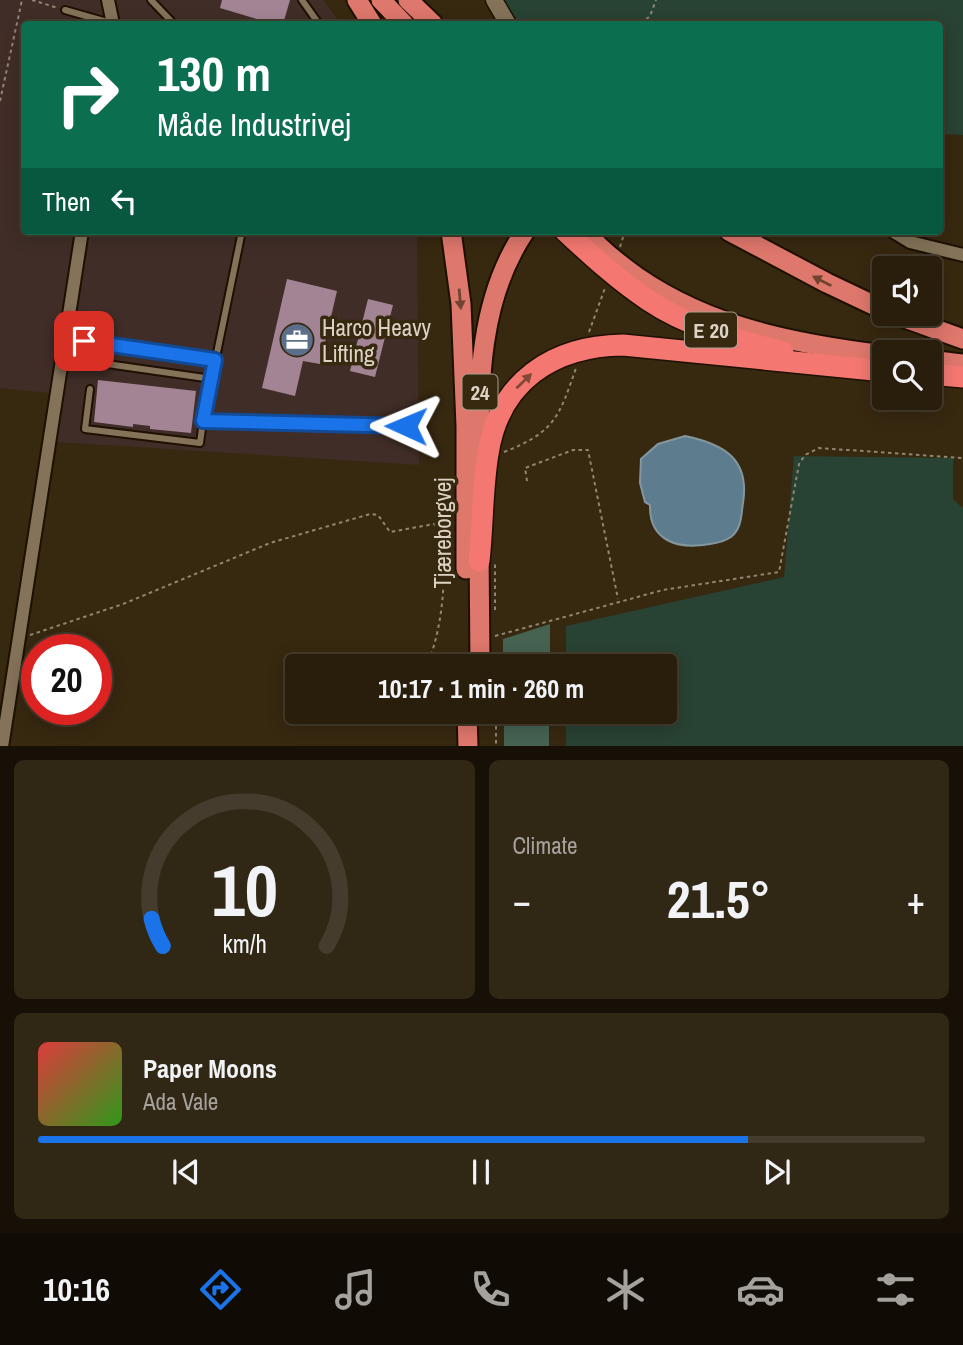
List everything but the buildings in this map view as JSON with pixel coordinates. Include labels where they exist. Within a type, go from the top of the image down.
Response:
[{"type":"highway","points":[[357,0],[370,21]]},
{"type":"highway","points":[[381,0],[401,21]]},
{"type":"highway","points":[[396,0],[416,21]]},
{"type":"highway","points":[[408,0],[430,21]]},
{"type":"highway","name":"Tjæreborgvej","points":[[452,235],[461,304],[466,426],[467,654]]},
{"type":"highway","name":"24","points":[[466,426],[471,356],[478,315],[487,283],[509,235]]},
{"type":"highway","name":"24","points":[[487,558],[481,359],[495,295],[523,235]]},
{"type":"highway","name":"E 20","points":[[569,235],[620,281],[650,302],[688,321],[720,334],[792,354],[872,368]]},
{"type":"highway","points":[[589,235],[620,264],[666,297],[722,322],[777,338],[872,353]]},
{"type":"highway","points":[[736,235],[827,284],[872,305]]},
{"type":"highway","points":[[927,326],[963,339]]},
{"type":"highway","points":[[487,558],[488,454],[498,417],[517,386],[549,360],[588,348],[623,345],[872,369]]},
{"type":"highway","points":[[942,361],[963,363]]},
{"type":"highway","points":[[942,375],[963,377]]},
{"type":"highway","name":"Tjæreborgvej","points":[[481,654],[487,558]]},
{"type":"highway","points":[[467,724],[468,746]]},
{"type":"highway","points":[[480,724],[480,746]]},
{"type":"street","points":[[108,0],[113,21]]},
{"type":"street","points":[[494,0],[507,21]]},
{"type":"street","points":[[2,746],[81,235]]},
{"type":"street","points":[[899,235],[911,242],[963,255]]},
{"type":"lane","points":[[151,0],[171,21]]},
{"type":"lane","points":[[302,0],[317,21]]},
{"type":"lane","points":[[65,10],[104,21]]},
{"type":"lane","points":[[90,389],[85,429],[200,443],[241,235]]},
{"type":"lane","points":[[65,339],[215,360]]},
{"type":"lane","points":[[86,361],[212,379]]},
{"type":"lane","points":[[203,421],[406,426]]},
{"type":"path","points":[[0,101],[22,0]]},
{"type":"path","points":[[32,0],[65,10]]},
{"type":"path","points":[[644,21],[650,16],[656,0]]},
{"type":"path","points":[[619,249],[624,235]]},
{"type":"path","points":[[587,337],[606,284]]},
{"type":"path","points":[[500,456],[538,436],[554,421],[579,361]]},
{"type":"path","points":[[495,646],[495,636],[618,600],[663,590],[779,572],[799,464],[812,450],[819,448],[963,458]]},
{"type":"path","points":[[527,481],[525,468],[573,450],[588,450],[618,600]]},
{"type":"path","points":[[19,636],[38,634],[122,604],[270,543],[370,514],[379,515],[390,532],[424,524],[434,524],[442,532],[445,565],[441,616],[432,654]]},
{"type":"path","points":[[487,558],[495,609]]},
{"type":"path","points":[[496,724],[496,746]]},
{"type":"shaded area","points":[[0,0],[323,0],[339,21],[21,21],[21,235],[417,235],[419,465],[42,441],[50,393],[0,388]]},
{"type":"green space","points":[[503,0],[963,0],[963,135],[943,134],[943,21],[518,21]]},
{"type":"green space","points":[[794,456],[953,458],[953,499],[963,508],[963,746],[566,746],[566,724],[677,724],[677,654],[566,654],[566,626],[784,577]]},
{"type":"green space","points":[[550,624],[550,654],[503,654],[503,639]]},
{"type":"green space","points":[[504,724],[549,724],[549,746],[504,746]]},
{"type":"water","points":[[685,436],[722,449],[738,465],[742,475],[744,488],[740,521],[735,533],[724,541],[698,546],[677,544],[660,535],[654,527],[650,505],[645,502],[640,483],[641,459],[658,444]]},
{"type":"place","name":"Harco Heavy Lifting","points":[[297,340]]},
{"type":"route","points":[[84,341],[215,360],[203,421],[406,426]]}]
